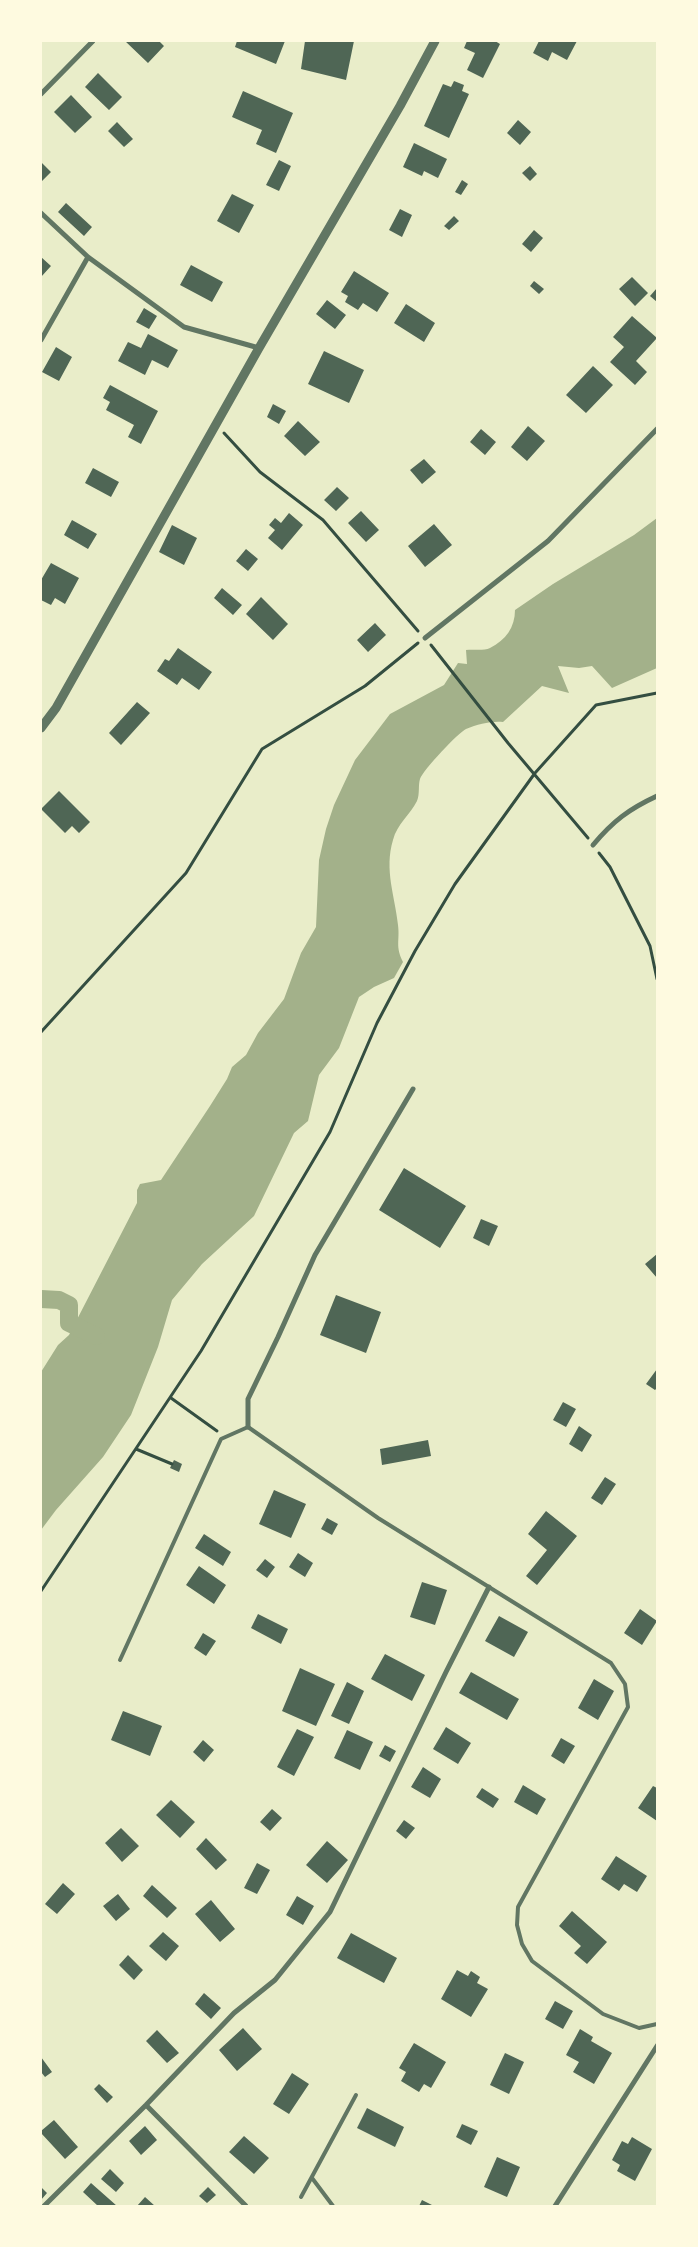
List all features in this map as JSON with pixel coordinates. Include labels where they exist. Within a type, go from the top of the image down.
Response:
[{"type":"street","points":[[41,94],[93,41]]},
{"type":"street","points":[[41,728],[56,708],[170,503],[400,106],[435,41]]},
{"type":"street","points":[[41,214],[88,257],[184,327],[259,348]]},
{"type":"street","points":[[41,340],[88,257]]},
{"type":"street","points":[[424,638],[548,541],[657,429]]},
{"type":"street","points":[[593,844],[611,824],[641,803],[657,796]]},
{"type":"street","points":[[248,1426],[248,1399],[315,1256],[367,1164],[413,1089]]},
{"type":"street","points":[[44,2206],[146,2105],[234,2013],[275,1980],[330,1912],[489,1588]]},
{"type":"street","points":[[555,2206],[657,2046]]},
{"type":"street","points":[[146,2105],[246,2206]]},
{"type":"lane","points":[[120,1660],[221,1439],[248,1426],[378,1518],[611,1663],[625,1684],[628,1707],[518,1908],[517,1925],[522,1944],[532,1961],[603,2014],[639,2028],[657,2024]]},
{"type":"lane","points":[[301,2197],[356,2095]]},
{"type":"lane","points":[[312,2178],[333,2206]]},
{"type":"path","points":[[216,425],[260,472],[323,520],[446,663],[508,743]]},
{"type":"path","points":[[41,1032],[186,873],[262,749],[365,686],[424,638]]},
{"type":"path","points":[[41,1591],[171,1398],[330,1132],[377,1023],[455,884],[535,772],[596,705],[657,693]]},
{"type":"path","points":[[171,1398],[225,1437]]},
{"type":"path","points":[[136,1449],[172,1464]]},
{"type":"shaded area","points":[[657,518],[657,668],[612,688],[592,666],[579,668],[558,666],[569,693],[542,686],[503,722],[480,724],[466,729],[427,768],[419,781],[417,801],[397,829],[391,851],[391,883],[398,925],[398,947],[403,962],[394,978],[374,987],[359,997],[339,1048],[319,1075],[308,1121],[294,1133],[254,1216],[202,1264],[172,1300],[158,1347],[131,1415],[103,1457],[56,1510],[41,1530],[41,1372],[58,1345],[69,1335],[137,1203],[137,1190],[140,1184],[161,1180],[227,1079],[232,1067],[246,1055],[258,1033],[284,999],[301,953],[316,927],[319,860],[326,829],[334,805],[355,760],[390,714],[444,685],[458,663],[467,664],[466,650],[488,649],[501,641],[511,627],[515,610],[553,584],[634,535]]},
{"type":"building","points":[[125,41],[159,41],[164,46],[148,63]]},
{"type":"building","points":[[237,41],[285,41],[276,64],[235,47]]},
{"type":"building","points":[[305,41],[354,41],[346,80],[301,69]]},
{"type":"building","points":[[467,41],[495,41],[500,44],[483,78],[467,70],[475,53],[464,48]]},
{"type":"building","points":[[539,41],[577,41],[567,60],[552,52],[548,61],[533,53]]},
{"type":"building","points":[[98,73],[122,97],[109,110],[85,87]]},
{"type":"building","points":[[454,81],[464,85],[462,91],[469,94],[449,138],[424,126],[443,84],[451,87]]},
{"type":"building","points":[[243,91],[293,113],[276,153],[256,144],[262,130],[232,117]]},
{"type":"building","points":[[71,95],[92,117],[75,133],[54,112]]},
{"type":"building","points":[[518,120],[531,132],[520,145],[507,133]]},
{"type":"building","points":[[117,122],[133,139],[124,147],[108,131]]},
{"type":"building","points":[[414,143],[447,159],[438,178],[424,171],[422,176],[403,167]]},
{"type":"building","points":[[279,160],[291,166],[279,191],[266,185]]},
{"type":"building","points":[[41,162],[51,172],[41,182]]},
{"type":"building","points":[[530,166],[537,174],[530,181],[522,173]]},
{"type":"building","points":[[462,180],[468,184],[461,195],[455,192]]},
{"type":"building","points":[[232,194],[254,205],[239,233],[217,221]]},
{"type":"building","points":[[66,203],[92,227],[84,236],[58,212]]},
{"type":"building","points":[[400,209],[412,215],[402,237],[389,230]]},
{"type":"building","points":[[454,216],[459,221],[449,230],[444,226]]},
{"type":"building","points":[[534,230],[543,238],[531,252],[522,244]]},
{"type":"building","points":[[41,257],[51,266],[41,277]]},
{"type":"building","points":[[191,265],[223,282],[212,302],[180,285]]},
{"type":"building","points":[[354,271],[389,293],[377,312],[363,303],[358,310],[345,302],[348,296],[341,292]]},
{"type":"building","points":[[632,277],[648,293],[635,306],[619,289]]},
{"type":"building","points":[[534,281],[544,289],[539,294],[530,286]]},
{"type":"building","points":[[657,288],[657,302],[650,296]]},
{"type":"building","points":[[327,300],[346,315],[335,329],[316,314]]},
{"type":"building","points":[[406,304],[435,323],[424,342],[394,323]]},
{"type":"building","points":[[144,308],[157,316],[149,329],[136,322]]},
{"type":"building","points":[[632,316],[657,338],[636,361],[647,372],[635,385],[610,362],[624,347],[613,337]]},
{"type":"building","points":[[148,334],[178,350],[168,368],[152,360],[145,375],[118,361],[128,342],[141,348]]},
{"type":"building","points":[[56,347],[72,357],[59,381],[42,372]]},
{"type":"building","points":[[324,351],[364,370],[349,403],[308,384]]},
{"type":"building","points":[[593,366],[613,385],[586,413],[566,395]]},
{"type":"building","points":[[110,385],[158,411],[141,444],[128,437],[134,425],[106,410],[110,402],[103,398]]},
{"type":"building","points":[[273,404],[286,411],[279,424],[267,417]]},
{"type":"building","points":[[298,421],[320,442],[305,456],[284,436]]},
{"type":"building","points":[[528,426],[545,441],[527,461],[511,447]]},
{"type":"building","points":[[481,429],[496,442],[485,455],[470,442]]},
{"type":"building","points":[[424,459],[436,472],[422,484],[410,470]]},
{"type":"building","points":[[93,468],[119,482],[111,497],[85,483]]},
{"type":"building","points":[[337,487],[349,498],[336,511],[324,500]]},
{"type":"building","points":[[361,511],[379,530],[366,542],[348,523]]},
{"type":"building","points":[[289,513],[303,525],[282,550],[268,538],[275,530],[269,525],[275,518],[281,523]]},
{"type":"building","points":[[72,520],[97,534],[88,549],[64,535]]},
{"type":"building","points":[[434,524],[452,545],[425,567],[408,546]]},
{"type":"building","points":[[172,525],[197,538],[184,565],[159,552]]},
{"type":"building","points":[[246,549],[258,559],[248,571],[236,561]]},
{"type":"building","points":[[51,563],[79,578],[65,604],[55,598],[51,605],[41,600],[41,580]]},
{"type":"building","points":[[222,588],[242,605],[233,615],[214,598]]},
{"type":"building","points":[[261,597],[288,624],[273,640],[246,614]]},
{"type":"building","points":[[375,623],[386,635],[368,652],[357,640]]},
{"type":"building","points":[[178,648],[212,672],[199,690],[182,678],[177,685],[157,671],[165,659],[169,661]]},
{"type":"building","points":[[137,702],[150,713],[121,745],[109,733]]},
{"type":"building","points":[[59,791],[90,822],[79,833],[72,826],[65,833],[41,809]]},
{"type":"building","points":[[404,1168],[466,1206],[440,1248],[379,1210]]},
{"type":"building","points":[[481,1219],[498,1226],[489,1246],[473,1238]]},
{"type":"building","points":[[657,1254],[657,1278],[645,1264]]},
{"type":"building","points":[[336,1295],[381,1312],[366,1353],[320,1335]]},
{"type":"building","points":[[657,1369],[657,1388],[655,1390],[646,1384]]},
{"type":"building","points":[[563,1402],[576,1409],[566,1427],[553,1420]]},
{"type":"building","points":[[579,1426],[592,1435],[582,1452],[569,1444]]},
{"type":"building","points":[[428,1440],[431,1456],[382,1465],[380,1449]]},
{"type":"building","points":[[174,1460],[182,1464],[179,1472],[170,1468]]},
{"type":"building","points":[[605,1477],[616,1484],[602,1505],[591,1498]]},
{"type":"building","points":[[274,1490],[306,1504],[291,1538],[259,1524]]},
{"type":"building","points":[[546,1511],[577,1536],[537,1585],[526,1576],[547,1550],[528,1534]]},
{"type":"building","points":[[327,1518],[338,1524],[332,1535],[321,1529]]},
{"type":"building","points":[[204,1534],[231,1552],[223,1566],[195,1548]]},
{"type":"building","points":[[298,1553],[313,1563],[305,1577],[289,1567]]},
{"type":"building","points":[[265,1559],[275,1567],[267,1578],[256,1570]]},
{"type":"building","points":[[199,1566],[226,1585],[214,1604],[186,1585]]},
{"type":"building","points":[[422,1582],[447,1590],[435,1625],[410,1617]]},
{"type":"building","points":[[640,1609],[657,1621],[642,1645],[624,1633]]},
{"type":"building","points":[[258,1614],[288,1629],[281,1644],[251,1628]]},
{"type":"building","points":[[499,1616],[528,1632],[514,1657],[485,1641]]},
{"type":"building","points":[[203,1633],[216,1641],[206,1656],[194,1648]]},
{"type":"building","points":[[385,1654],[425,1675],[412,1701],[371,1679]]},
{"type":"building","points":[[300,1668],[335,1684],[316,1726],[282,1711]]},
{"type":"building","points":[[471,1672],[519,1699],[507,1720],[459,1693]]},
{"type":"building","points":[[594,1679],[614,1691],[598,1720],[578,1708]]},
{"type":"building","points":[[347,1682],[364,1691],[349,1724],[331,1716]]},
{"type":"building","points":[[123,1711],[162,1726],[150,1756],[111,1740]]},
{"type":"building","points":[[446,1727],[471,1743],[458,1764],[433,1749]]},
{"type":"building","points":[[297,1729],[314,1737],[294,1776],[277,1767]]},
{"type":"building","points":[[347,1730],[373,1742],[360,1770],[334,1758]]},
{"type":"building","points":[[561,1738],[575,1746],[564,1764],[551,1756]]},
{"type":"building","points":[[203,1740],[214,1750],[204,1762],[193,1752]]},
{"type":"building","points":[[385,1745],[396,1751],[390,1762],[379,1756]]},
{"type":"building","points":[[423,1767],[441,1779],[430,1798],[411,1787]]},
{"type":"building","points":[[523,1785],[546,1799],[537,1815],[514,1802]]},
{"type":"building","points":[[653,1786],[657,1788],[657,1821],[638,1808]]},
{"type":"building","points":[[482,1788],[499,1799],[493,1808],[476,1797]]},
{"type":"building","points":[[171,1800],[195,1822],[180,1838],[156,1815]]},
{"type":"building","points":[[272,1809],[282,1818],[270,1831],[260,1822]]},
{"type":"building","points":[[404,1820],[415,1828],[406,1839],[396,1831]]},
{"type":"building","points":[[121,1828],[139,1846],[122,1862],[105,1843]]},
{"type":"building","points":[[206,1838],[227,1860],[216,1870],[196,1849]]},
{"type":"building","points":[[327,1841],[348,1860],[327,1883],[306,1865]]},
{"type":"building","points":[[616,1856],[647,1876],[637,1892],[624,1884],[619,1891],[601,1879]]},
{"type":"building","points":[[257,1863],[270,1870],[257,1894],[244,1888]]},
{"type":"building","points":[[63,1883],[75,1894],[57,1914],[45,1904]]},
{"type":"building","points":[[152,1885],[177,1908],[167,1918],[143,1896]]},
{"type":"building","points":[[118,1894],[130,1909],[116,1921],[103,1906]]},
{"type":"building","points":[[297,1896],[314,1906],[303,1925],[286,1915]]},
{"type":"building","points":[[211,1900],[235,1929],[220,1942],[195,1914]]},
{"type":"building","points":[[572,1911],[607,1942],[587,1964],[574,1953],[581,1946],[559,1926]]},
{"type":"building","points":[[163,1932],[179,1946],[166,1961],[149,1946]]},
{"type":"building","points":[[351,1933],[397,1958],[384,1983],[337,1958]]},
{"type":"building","points":[[128,1955],[143,1970],[134,1980],[119,1965]]},
{"type":"building","points":[[457,1970],[468,1976],[471,1971],[480,1977],[477,1983],[488,1989],[471,2017],[441,1999]]},
{"type":"building","points":[[204,1993],[221,2008],[211,2019],[195,2004]]},
{"type":"building","points":[[555,2001],[573,2011],[563,2029],[545,2019]]},
{"type":"building","points":[[243,2028],[262,2049],[237,2071],[219,2050]]},
{"type":"building","points":[[580,2029],[593,2037],[591,2041],[612,2053],[594,2084],[573,2072],[579,2062],[566,2055]]},
{"type":"building","points":[[157,2030],[179,2053],[167,2063],[146,2041]]},
{"type":"building","points":[[414,2043],[446,2062],[431,2088],[424,2084],[419,2092],[401,2081],[406,2072],[399,2068]]},
{"type":"building","points":[[505,2053],[524,2062],[509,2094],[490,2085]]},
{"type":"building","points":[[41,2057],[52,2072],[45,2077],[41,2072]]},
{"type":"building","points":[[292,2073],[309,2084],[289,2114],[273,2104]]},
{"type":"building","points":[[99,2084],[113,2097],[107,2103],[94,2089]]},
{"type":"building","points":[[367,2108],[404,2127],[395,2147],[357,2128]]},
{"type":"building","points":[[54,2120],[78,2147],[65,2159],[41,2133]]},
{"type":"building","points":[[462,2124],[478,2131],[471,2145],[456,2137]]},
{"type":"building","points":[[145,2126],[157,2140],[141,2155],[129,2141]]},
{"type":"building","points":[[244,2136],[269,2158],[254,2174],[229,2152]]},
{"type":"building","points":[[632,2137],[652,2149],[635,2181],[617,2171],[620,2165],[612,2160],[622,2141],[628,2144]]},
{"type":"building","points":[[497,2157],[520,2167],[507,2197],[484,2187]]},
{"type":"building","points":[[110,2169],[124,2183],[116,2192],[101,2179]]},
{"type":"building","points":[[91,2183],[117,2206],[98,2206],[83,2192]]},
{"type":"building","points":[[41,2187],[47,2193],[41,2200]]},
{"type":"building","points":[[208,2187],[216,2195],[207,2203],[199,2196]]},
{"type":"building","points":[[145,2197],[155,2206],[137,2206]]},
{"type":"building","points":[[422,2200],[434,2206],[419,2206]]},
{"type":"waterway","points":[[41,1299],[59,1300],[69,1305],[69,1323],[96,1336]]}]
